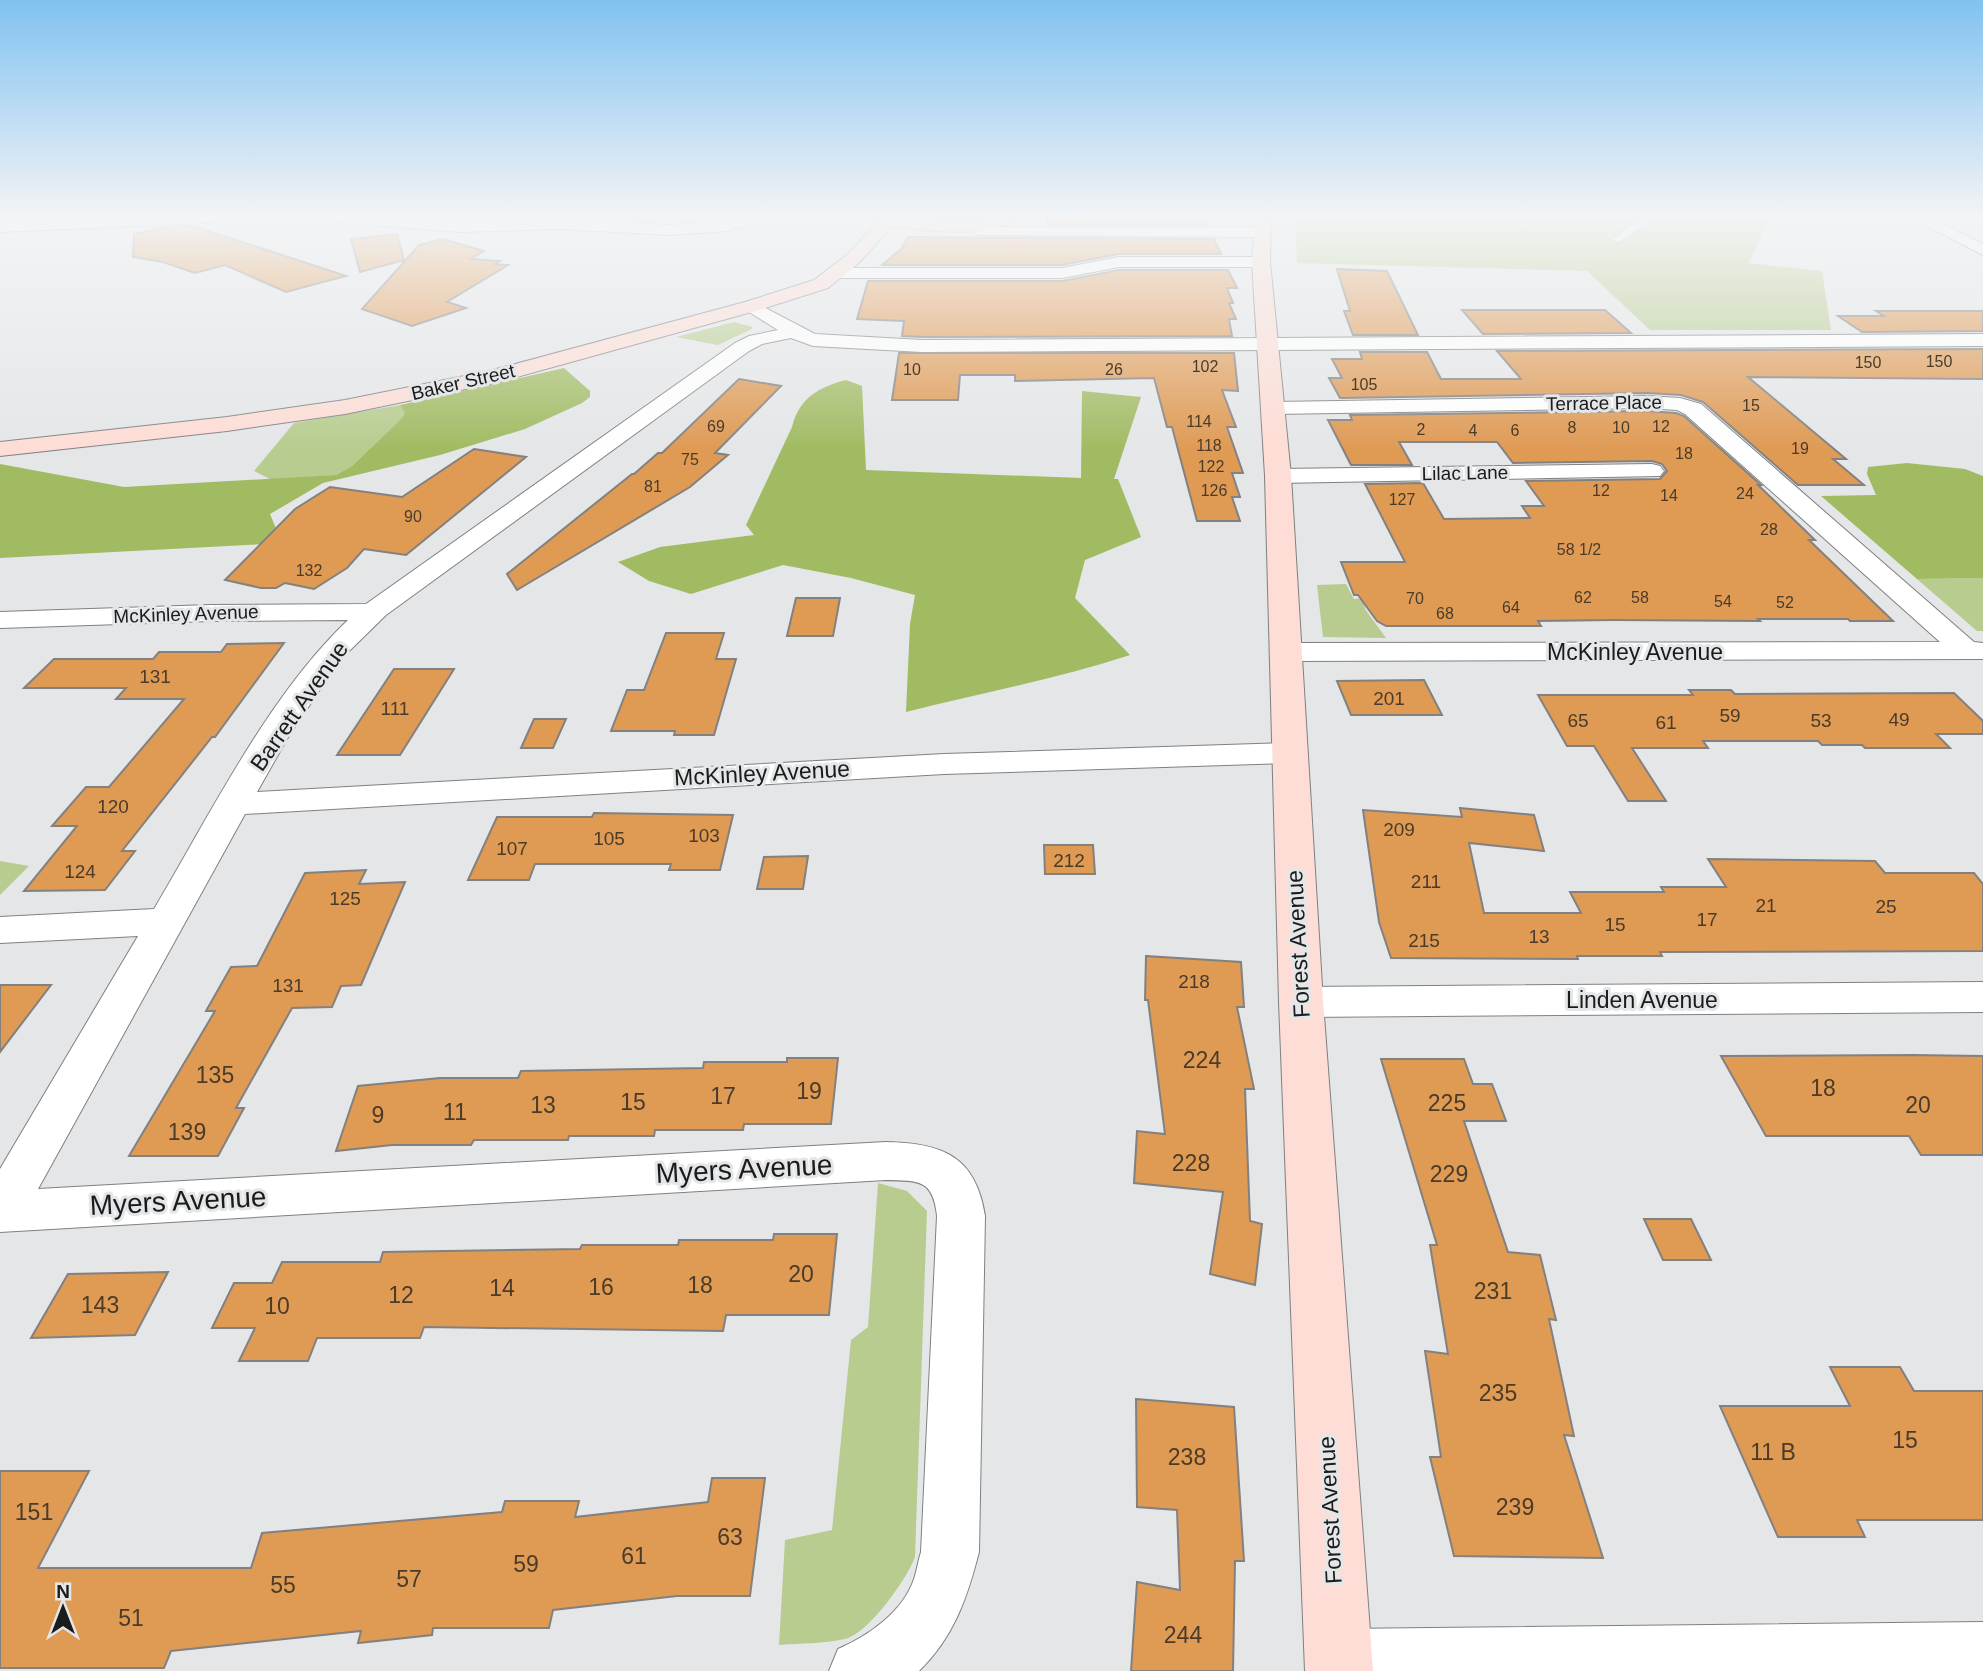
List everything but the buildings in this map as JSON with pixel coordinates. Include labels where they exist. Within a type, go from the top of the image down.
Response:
[{"type":"main road","name":"Baker Street","points":[[0,449],[227,424],[391,399],[491,377],[787,295]]},
{"type":"main road","name":"Forest Avenue","points":[[1266,295],[1288,652],[1289,753],[1301,1002],[1339,1666]]},
{"type":"street","points":[[762,303],[794,332],[813,340],[922,346],[1983,340]]},
{"type":"street","name":"Barrett Avenue","points":[[0,1211],[271,739],[328,655],[372,612],[742,347],[794,332]]},
{"type":"street","name":"Terrace Place","points":[[1274,408],[1647,402],[1685,405],[1975,651]]},
{"type":"street","name":"Lilac Lane","points":[[1278,475],[1653,471]]},
{"type":"street","name":"McKinley Avenue","points":[[0,620],[211,613],[372,612]]},
{"type":"street","name":"McKinley Avenue","points":[[1288,652],[1975,651]]},
{"type":"street","name":"McKinley Avenue","points":[[235,804],[970,763],[1289,753]]},
{"type":"street","points":[[0,929],[165,922]]},
{"type":"street","name":"Linden Avenue","points":[[1301,1002],[1983,997]]},
{"type":"street","name":"Myers Avenue","points":[[0,1211],[886,1161],[916,1162],[945,1173],[957,1186],[961,1216],[950,1552],[941,1589],[914,1632],[888,1659],[860,1671]]},
{"type":"street","points":[[1339,1666],[1983,1653]]},
{"type":"green space","points":[[1613,295],[1826,295],[1831,330],[1650,330]]},
{"type":"green space","points":[[734,322],[753,327],[718,345],[676,337]]},
{"type":"green space","points":[[564,368],[590,391],[590,397],[582,403],[525,429],[440,455],[323,483],[270,514],[282,543],[0,558],[0,464],[124,487],[336,475],[352,466],[402,418],[405,413],[400,405]]},
{"type":"green space","points":[[846,380],[862,386],[866,470],[1081,478],[1082,391],[1141,397],[1114,479],[1118,479],[1141,537],[1085,560],[1075,598],[1130,655],[1047,679],[906,712],[910,624],[915,595],[851,578],[783,565],[691,594],[649,581],[618,562],[660,547],[754,535],[746,525],[800,408],[819,390]]},
{"type":"green space","points":[[400,405],[406,413],[402,418],[352,466],[336,475],[272,480],[254,471],[294,423]]},
{"type":"green space","points":[[1907,463],[1965,469],[1983,476],[1983,578],[1917,579],[1821,496],[1876,495],[1867,474],[1868,467]]},
{"type":"green space","points":[[1983,578],[1983,631],[1977,631],[1917,579]]},
{"type":"green space","points":[[1346,584],[1354,599],[1363,598],[1365,609],[1386,638],[1323,637],[1317,585]]},
{"type":"green space","points":[[0,861],[29,866],[0,895]]},
{"type":"green space","points":[[878,1183],[907,1191],[927,1211],[915,1557],[886,1604],[854,1635],[829,1642],[779,1645],[785,1540],[832,1530],[851,1340],[868,1327]]}]
